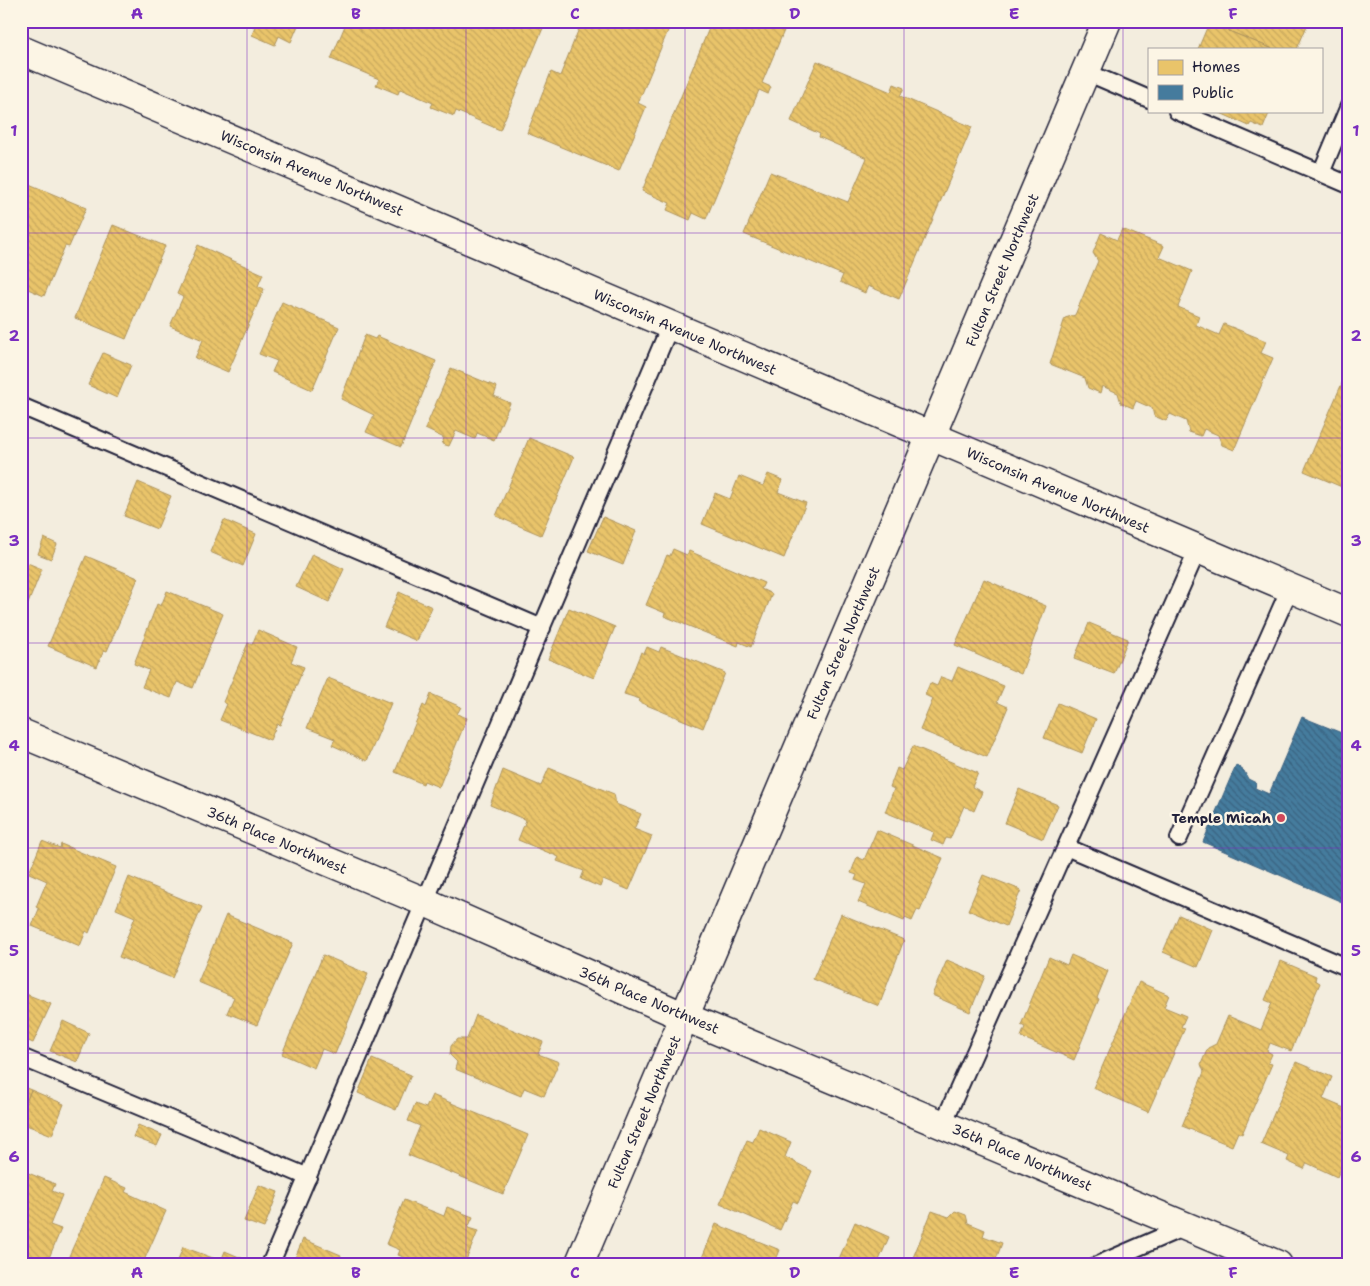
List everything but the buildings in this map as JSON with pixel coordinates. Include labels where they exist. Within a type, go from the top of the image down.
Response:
[{"type":"street","name":"Fulton Street Northwest","points":[[579,1265],[1107,21]]},
{"type":"street","name":"Wisconsin Avenue Northwest","points":[[21,50],[1349,613]]},
{"type":"street","name":"36th Place Northwest","points":[[21,733],[425,902],[685,1017],[1278,1265]]},
{"type":"lane","points":[[1086,72],[1148,99]]},
{"type":"lane","points":[[1321,173],[1349,106]]},
{"type":"lane","points":[[1179,112],[1349,185]]},
{"type":"lane","points":[[270,1265],[670,326]]},
{"type":"lane","points":[[21,406],[542,628]]},
{"type":"lane","points":[[943,1124],[1198,549]]},
{"type":"lane","points":[[1179,838],[1290,588]]},
{"type":"lane","points":[[1066,847],[1349,968]]},
{"type":"lane","points":[[21,1057],[308,1178]]},
{"type":"lane","points":[[1097,1265],[1187,1226]]},
{"type":"place","name":"Temple Micah","points":[[1281,818]]}]
